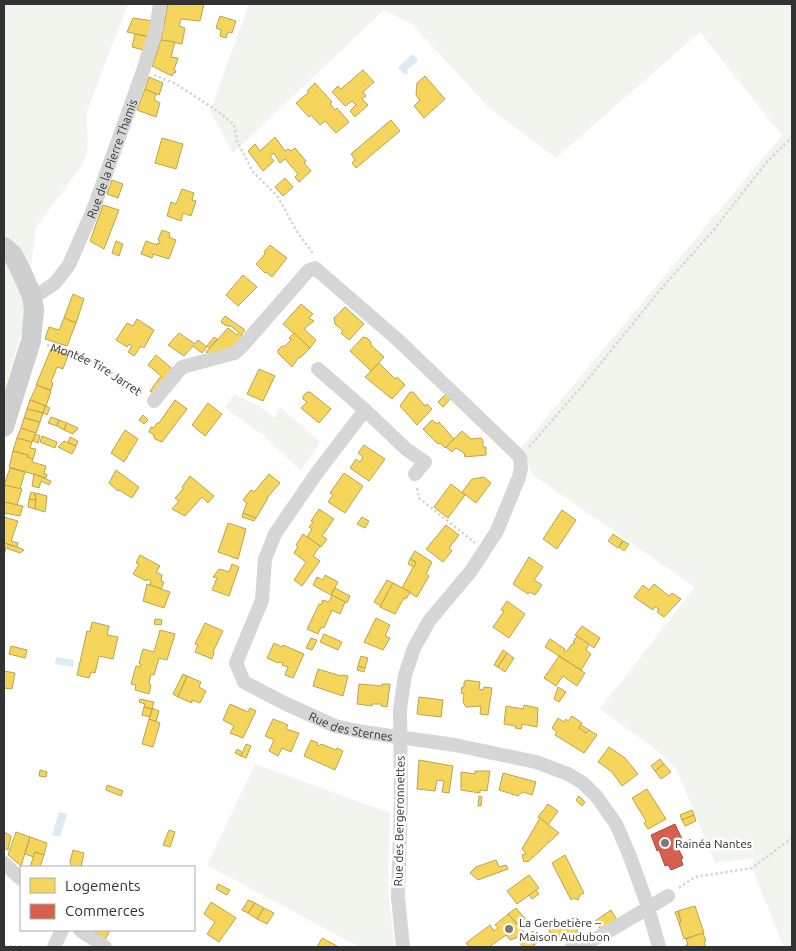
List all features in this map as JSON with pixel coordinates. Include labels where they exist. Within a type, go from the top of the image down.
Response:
[{"type":"main road","points":[[4,247],[13,255],[32,296],[34,320],[31,341],[4,427]]},
{"type":"street","name":"Rue de la Pierre Thamis","points":[[32,296],[55,283],[69,265],[93,210],[144,71],[156,30],[160,4]]},
{"type":"street","name":"Montée Tire Jarret","points":[[154,401],[182,367],[235,353],[308,270],[315,268]]},
{"type":"street","points":[[315,268],[399,341],[520,457]]},
{"type":"street","points":[[318,369],[406,449],[425,462],[415,474]]},
{"type":"street","name":"Rue des Sternes","points":[[365,410],[316,474],[276,534],[265,559],[262,600],[236,663],[244,682],[335,726],[363,732],[455,745],[536,762],[568,774],[583,783],[597,797],[616,824],[629,854],[659,947]]},
{"type":"street","name":"Rue des Bergeronnettes","points":[[403,947],[398,897],[401,801],[401,692],[409,660],[429,621],[459,586],[497,531],[514,492],[521,468],[520,457]]},
{"type":"street","points":[[4,863],[20,878]]},
{"type":"street","points":[[572,947],[598,937],[668,896]]},
{"type":"street","points":[[54,947],[62,931]]},
{"type":"street","points":[[81,931],[105,947]]},
{"type":"path","points":[[144,71],[176,84],[219,112],[234,125],[238,141],[253,172],[278,198],[296,230],[312,251],[316,260],[315,268]]},
{"type":"path","points":[[520,457],[589,378],[660,290],[712,232],[766,164],[792,137]]},
{"type":"path","name":"Montée Tire Jarret","points":[[31,341],[72,352],[100,365],[154,401]]},
{"type":"path","points":[[415,474],[419,498],[484,550]]},
{"type":"path","points":[[668,896],[695,877],[752,868],[792,838]]},
{"type":"path","points":[[4,946],[32,947]]},
{"type":"shaded area","points":[[4,4],[128,4],[87,111],[88,145],[83,164],[36,227],[24,323],[4,392]]},
{"type":"shaded area","points":[[249,4],[792,4],[792,947],[784,947],[752,868],[753,858],[715,863],[677,770],[658,751],[600,709],[695,587],[533,475],[521,448],[782,135],[700,32],[556,158],[489,108],[412,24],[384,10],[233,153],[210,111]]},
{"type":"shaded area","points":[[413,54],[418,61],[407,70],[408,73],[405,75],[398,67]]},
{"type":"shaded area","points":[[234,394],[259,406],[274,418],[280,407],[320,442],[301,471],[263,435],[225,408]]},
{"type":"shaded area","points":[[56,657],[74,660],[73,667],[55,664]]},
{"type":"shaded area","points":[[255,764],[390,813],[388,892],[395,947],[359,947],[207,865]]},
{"type":"shaded area","points":[[59,812],[67,814],[60,837],[52,835]]},
{"type":"building: Logements","points":[[168,4],[204,4],[200,21],[181,19],[179,26],[185,28],[182,44],[161,40]]},
{"type":"building: Logements","points":[[220,16],[236,21],[232,33],[228,32],[226,38],[220,36],[221,30],[216,28]]},
{"type":"building: Logements","points":[[133,18],[153,21],[150,37],[127,32]]},
{"type":"building: Logements","points":[[135,34],[150,37],[147,51],[132,47]]},
{"type":"building: Logements","points":[[161,40],[175,42],[171,57],[178,58],[174,70],[176,71],[172,76],[152,66]]},
{"type":"building: Logements","points":[[363,70],[374,82],[363,92],[366,96],[362,99],[368,105],[355,117],[350,111],[356,105],[352,101],[345,106],[332,92],[338,86],[341,89]]},
{"type":"building: Logements","points":[[425,76],[445,99],[424,118],[414,106],[420,100],[416,95],[417,83]]},
{"type":"building: Logements","points":[[149,77],[163,83],[159,95],[145,89]]},
{"type":"building: Logements","points":[[315,83],[332,102],[330,104],[335,110],[337,108],[349,122],[336,133],[325,121],[320,125],[311,115],[309,117],[296,103],[309,92],[307,91]]},
{"type":"building: Logements","points":[[145,89],[156,94],[154,100],[160,103],[156,117],[137,110]]},
{"type":"building: Logements","points":[[391,120],[400,131],[356,168],[352,163],[355,160],[351,154]]},
{"type":"building: Logements","points":[[275,137],[285,151],[288,149],[291,151],[295,148],[306,161],[304,163],[311,171],[299,182],[295,177],[298,174],[285,159],[280,163],[274,153],[270,156],[274,161],[263,171],[248,151],[255,144],[260,151]]},
{"type":"building: Logements","points":[[162,138],[183,144],[176,169],[155,163]]},
{"type":"building: Logements","points":[[285,178],[293,187],[283,196],[275,187]]},
{"type":"building: Logements","points":[[112,180],[123,184],[118,198],[107,194]]},
{"type":"building: Logements","points":[[182,189],[194,193],[192,200],[196,201],[191,216],[183,213],[181,221],[167,216],[171,202],[176,204]]},
{"type":"building: Logements","points":[[103,205],[119,210],[104,249],[90,241]]},
{"type":"building: Logements","points":[[162,230],[170,233],[169,237],[176,240],[169,259],[153,254],[152,258],[141,254],[146,241],[159,244],[160,241],[158,240]]},
{"type":"building: Logements","points":[[116,241],[123,244],[119,256],[112,253]]},
{"type":"building: Logements","points":[[270,245],[287,258],[272,277],[256,264]]},
{"type":"building: Logements","points":[[243,275],[257,287],[238,306],[226,295]]},
{"type":"building: Logements","points":[[73,294],[84,299],[76,323],[64,318]]},
{"type":"building: Logements","points":[[301,304],[313,314],[309,318],[314,321],[305,328],[316,340],[310,348],[283,324]]},
{"type":"building: Logements","points":[[345,307],[364,324],[349,340],[341,333],[343,331],[335,324],[334,318]]},
{"type":"building: Logements","points":[[225,316],[245,330],[241,335],[244,337],[223,354],[212,356],[206,352],[228,328],[237,335],[239,333],[231,326],[222,323],[221,321]]},
{"type":"building: Logements","points":[[64,318],[76,323],[67,346],[45,339],[49,327],[59,330]]},
{"type":"building: Logements","points":[[137,319],[154,330],[144,348],[141,346],[134,356],[128,352],[132,346],[129,344],[127,347],[116,340],[127,323],[133,326]]},
{"type":"building: Logements","points":[[179,333],[195,344],[198,340],[207,347],[202,353],[193,346],[184,356],[168,345]]},
{"type":"building: Logements","points":[[294,333],[310,348],[299,357],[292,367],[278,353],[278,350],[291,340],[289,338]]},
{"type":"building: Logements","points":[[214,337],[217,339],[210,348],[207,346]]},
{"type":"building: Logements","points":[[363,337],[367,338],[371,345],[384,357],[371,371],[350,351]]},
{"type":"building: Logements","points":[[51,349],[68,355],[63,369],[57,367],[51,382],[53,383],[51,390],[36,385]]},
{"type":"building: Logements","points":[[156,355],[176,372],[156,395],[150,391],[161,376],[148,365]]},
{"type":"building: Logements","points":[[379,363],[395,379],[397,377],[405,385],[392,399],[365,377]]},
{"type":"building: Logements","points":[[259,369],[275,376],[263,401],[247,394]]},
{"type":"building: Logements","points":[[37,385],[51,391],[46,406],[30,400]]},
{"type":"building: Logements","points":[[310,392],[331,409],[319,423],[301,408],[307,402],[303,399],[303,396]]},
{"type":"building: Logements","points":[[410,392],[413,392],[425,406],[427,404],[432,409],[417,425],[400,406]]},
{"type":"building: Logements","points":[[446,394],[450,399],[443,407],[438,402]]},
{"type":"building: Logements","points":[[30,400],[46,406],[43,413],[27,409]]},
{"type":"building: Logements","points":[[175,400],[187,409],[162,442],[155,439],[153,434],[149,432],[151,427],[154,428],[159,423]]},
{"type":"building: Logements","points":[[208,403],[222,414],[205,436],[192,425]]},
{"type":"building: Logements","points":[[45,406],[50,408],[47,415],[43,413]]},
{"type":"building: Logements","points":[[27,409],[43,413],[40,422],[24,418]]},
{"type":"building: Logements","points":[[143,415],[148,420],[144,424],[139,420]]},
{"type":"building: Logements","points":[[51,417],[59,420],[57,426],[48,423]]},
{"type":"building: Logements","points":[[24,418],[40,422],[36,433],[21,428]]},
{"type":"building: Logements","points":[[59,420],[67,423],[64,430],[57,426]]},
{"type":"building: Logements","points":[[432,420],[437,424],[439,422],[454,439],[445,448],[440,443],[438,444],[423,429]]},
{"type":"building: Logements","points":[[67,423],[78,428],[73,434],[64,430]]},
{"type":"building: Logements","points":[[21,428],[36,433],[32,442],[17,438]]},
{"type":"building: Logements","points":[[125,430],[138,439],[124,462],[111,453]]},
{"type":"building: Logements","points":[[462,431],[471,439],[481,438],[483,440],[483,447],[486,447],[486,455],[465,457],[464,453],[456,448],[452,452],[446,447]]},
{"type":"building: Logements","points":[[35,434],[40,436],[38,443],[33,441]]},
{"type":"building: Logements","points":[[42,436],[57,442],[55,448],[40,442]]},
{"type":"building: Logements","points":[[70,437],[78,441],[76,446],[68,443]]},
{"type":"building: Logements","points":[[17,438],[32,442],[30,448],[36,449],[33,459],[27,457],[28,455],[13,451]]},
{"type":"building: Logements","points":[[64,441],[76,446],[72,454],[58,447]]},
{"type":"building: Logements","points":[[364,445],[385,459],[369,481],[350,468],[356,459],[360,462],[363,457],[358,453]]},
{"type":"building: Logements","points":[[13,451],[28,455],[27,457],[33,459],[32,462],[46,466],[44,474],[47,474],[46,478],[9,467]]},
{"type":"building: Logements","points":[[10,468],[25,472],[20,489],[4,485]]},
{"type":"building: Logements","points":[[116,470],[139,487],[132,498],[118,491],[109,483]]},
{"type":"building: Logements","points":[[344,473],[363,486],[345,513],[328,502],[333,495],[330,493]]},
{"type":"building: Logements","points":[[34,474],[51,481],[49,485],[41,481],[39,488],[32,486]]},
{"type":"building: Logements","points":[[269,474],[280,483],[267,498],[256,518],[243,513],[247,503],[243,500],[251,490],[254,492]]},
{"type":"building: Logements","points":[[190,476],[214,496],[208,503],[202,497],[185,516],[172,509],[179,501],[175,498],[183,489],[182,487]]},
{"type":"building: Logements","points":[[484,477],[491,483],[476,503],[462,492],[472,479]]},
{"type":"building: Logements","points":[[451,484],[465,495],[448,518],[434,507]]},
{"type":"building: Logements","points":[[4,485],[22,489],[17,505],[4,502]]},
{"type":"building: Logements","points":[[31,492],[35,493],[36,500],[29,499]]},
{"type":"building: Logements","points":[[36,493],[47,496],[45,512],[35,509]]},
{"type":"building: Logements","points":[[29,499],[36,500],[35,509],[28,507]]},
{"type":"building: Logements","points":[[4,502],[23,506],[20,516],[4,513]]},
{"type":"building: Logements","points":[[319,509],[334,519],[322,536],[327,539],[321,547],[307,537],[312,529],[309,527],[313,522],[311,521]]},
{"type":"building: Logements","points":[[562,510],[576,520],[557,549],[543,539]]},
{"type":"building: Logements","points":[[243,513],[256,518],[254,521],[242,517]]},
{"type":"building: Logements","points":[[4,517],[18,521],[11,541],[18,543],[17,547],[4,543]]},
{"type":"building: Logements","points":[[362,517],[369,521],[365,528],[357,524]]},
{"type":"building: Logements","points":[[228,523],[246,529],[238,559],[218,552]]},
{"type":"building: Logements","points":[[446,525],[459,535],[449,548],[452,551],[443,562],[426,549]]},
{"type":"building: Logements","points":[[303,534],[320,546],[313,556],[320,561],[302,586],[294,580],[306,562],[294,553],[298,547],[296,545]]},
{"type":"building: Logements","points":[[613,534],[623,541],[618,548],[608,541]]},
{"type":"building: Logements","points":[[623,541],[629,544],[624,551],[619,547]]},
{"type":"building: Logements","points":[[4,543],[24,550],[20,553],[6,548],[4,555]]},
{"type":"building: Logements","points":[[415,551],[432,562],[426,574],[429,576],[417,597],[402,588],[416,562],[410,559]]},
{"type":"building: Logements","points":[[140,555],[160,566],[156,572],[162,575],[161,581],[164,582],[161,589],[150,585],[151,581],[147,579],[146,581],[133,574],[139,564],[136,563]]},
{"type":"building: Logements","points":[[529,557],[543,567],[534,580],[542,585],[535,595],[530,592],[528,594],[513,584]]},
{"type":"building: Logements","points":[[410,559],[416,562],[414,567],[408,564]]},
{"type":"building: Logements","points":[[232,564],[239,567],[229,596],[212,590],[217,578],[213,577],[219,569],[229,572]]},
{"type":"building: Logements","points":[[325,575],[338,582],[331,595],[313,585],[317,577],[323,580]]},
{"type":"building: Logements","points":[[387,580],[393,583],[381,606],[374,602]]},
{"type":"building: Logements","points":[[393,583],[410,592],[406,599],[404,598],[395,614],[380,607]]},
{"type":"building: Logements","points":[[147,584],[170,592],[164,608],[143,601]]},
{"type":"building: Logements","points":[[654,584],[669,596],[672,593],[681,599],[664,617],[657,612],[659,609],[655,607],[653,610],[634,597],[643,585],[649,590]]},
{"type":"building: Logements","points":[[335,588],[350,596],[347,603],[331,595]]},
{"type":"building: Logements","points":[[332,595],[345,602],[340,614],[332,610],[324,628],[321,627],[318,634],[307,629],[319,604],[321,605],[323,600],[329,602]]},
{"type":"building: Logements","points":[[507,601],[525,614],[509,638],[493,627],[504,611],[501,610]]},
{"type":"building: Logements","points":[[376,618],[390,625],[385,636],[390,638],[383,650],[364,642]]},
{"type":"building: Logements","points":[[155,619],[162,620],[161,625],[154,624]]},
{"type":"building: Logements","points":[[92,622],[109,626],[107,635],[118,637],[113,659],[99,656],[95,673],[91,672],[89,678],[77,675],[87,631],[90,632]]},
{"type":"building: Logements","points":[[205,623],[223,631],[213,652],[212,659],[195,652],[198,645],[195,644]]},
{"type":"building: Logements","points":[[582,626],[600,638],[594,648],[575,635]]},
{"type":"building: Logements","points":[[160,630],[175,634],[167,660],[159,658],[154,675],[151,674],[149,694],[135,690],[136,685],[131,684],[136,666],[140,667],[141,664],[139,663],[143,649],[154,652]]},
{"type":"building: Logements","points":[[324,634],[342,642],[338,650],[320,642]]},
{"type":"building: Logements","points":[[577,636],[589,644],[586,650],[591,654],[581,670],[545,647],[550,639],[565,649],[566,652],[575,643],[573,642]]},
{"type":"building: Logements","points":[[311,638],[317,640],[312,650],[306,648]]},
{"type":"building: Logements","points":[[274,643],[304,654],[293,678],[285,675],[288,667],[282,665],[283,663],[267,658]]},
{"type":"building: Logements","points":[[11,646],[27,650],[25,658],[9,654]]},
{"type":"building: Logements","points":[[503,650],[507,653],[498,667],[494,665]]},
{"type":"building: Logements","points":[[507,653],[514,658],[505,672],[498,667]]},
{"type":"building: Logements","points":[[361,656],[368,658],[365,668],[358,666]]},
{"type":"building: Logements","points":[[559,656],[585,673],[577,686],[563,676],[556,686],[544,678]]},
{"type":"building: Logements","points":[[358,666],[365,668],[364,672],[357,670]]},
{"type":"building: Logements","points":[[318,669],[341,676],[348,676],[343,696],[313,686]]},
{"type":"building: Logements","points":[[4,671],[15,673],[12,689],[4,688]]},
{"type":"building: Logements","points":[[183,674],[187,676],[178,697],[173,694]]},
{"type":"building: Logements","points":[[187,676],[201,682],[199,687],[206,691],[200,703],[192,700],[192,703],[178,697]]},
{"type":"building: Logements","points":[[466,680],[480,682],[479,689],[483,690],[484,687],[492,688],[488,715],[480,714],[481,706],[466,707],[463,702],[464,694],[461,693]]},
{"type":"building: Logements","points":[[359,684],[382,686],[382,684],[390,684],[387,707],[381,706],[381,704],[372,704],[372,706],[357,704]]},
{"type":"building: Logements","points":[[558,687],[566,692],[559,702],[554,699]]},
{"type":"building: Logements","points":[[419,697],[443,700],[441,717],[417,714]]},
{"type":"building: Logements","points":[[140,699],[154,702],[152,709],[144,707],[145,704],[139,702]]},
{"type":"building: Logements","points":[[230,704],[248,712],[250,708],[256,711],[243,738],[230,733],[234,726],[223,720]]},
{"type":"building: Logements","points":[[524,705],[538,708],[537,727],[522,724],[521,729],[504,724],[506,706],[523,709]]},
{"type":"building: Logements","points":[[144,707],[152,709],[150,717],[142,715]]},
{"type":"building: Logements","points":[[153,708],[159,711],[156,722],[149,719]]},
{"type":"building: Logements","points":[[572,716],[582,723],[579,728],[586,733],[589,730],[597,735],[584,753],[555,735],[557,732],[552,728],[558,718],[564,722],[566,719],[568,721]]},
{"type":"building: Logements","points":[[149,719],[160,723],[153,747],[142,744]]},
{"type":"building: Logements","points":[[273,719],[288,725],[286,729],[299,733],[291,752],[282,748],[278,756],[269,751],[274,740],[265,736]]},
{"type":"building: Logements","points":[[581,725],[589,730],[586,733],[579,728]]},
{"type":"building: Logements","points":[[311,740],[318,743],[317,745],[319,746],[321,744],[343,751],[335,770],[304,756]]},
{"type":"building: Logements","points":[[246,744],[251,746],[246,758],[241,756]]},
{"type":"building: Logements","points":[[609,747],[625,758],[638,774],[622,786],[612,772],[598,762]]},
{"type":"building: Logements","points":[[237,749],[242,752],[241,756],[235,753]]},
{"type":"building: Logements","points":[[660,759],[664,764],[655,771],[651,766]]},
{"type":"building: Logements","points":[[419,760],[453,766],[449,793],[442,792],[444,781],[437,780],[435,791],[417,789]]},
{"type":"building: Logements","points":[[664,764],[671,772],[661,779],[655,771]]},
{"type":"building: Logements","points":[[40,770],[47,772],[46,777],[39,776]]},
{"type":"building: Logements","points":[[475,771],[490,771],[487,791],[480,790],[480,793],[461,790],[461,772],[475,774]]},
{"type":"building: Logements","points":[[503,773],[536,782],[532,795],[523,792],[518,796],[499,790]]},
{"type":"building: Logements","points":[[107,785],[123,791],[121,796],[106,790]]},
{"type":"building: Logements","points":[[647,789],[666,819],[648,829],[644,823],[646,821],[632,798]]},
{"type":"building: Logements","points":[[479,796],[482,797],[481,806],[478,806]]},
{"type":"building: Logements","points":[[579,796],[585,802],[582,806],[576,800]]},
{"type":"building: Logements","points":[[548,804],[558,811],[548,825],[538,817]]},
{"type":"building: Logements","points":[[692,810],[694,815],[682,820],[680,815]]},
{"type":"building: Logements","points":[[694,815],[696,821],[685,826],[682,820]]},
{"type":"building: Logements","points":[[540,818],[559,833],[529,861],[524,862],[522,855],[526,854],[522,849]]},
{"type":"building: Logements","points":[[169,830],[175,832],[170,847],[163,845]]},
{"type":"building: Logements","points":[[4,832],[11,836],[8,850],[4,848]]},
{"type":"building: Logements","points":[[16,832],[30,837],[21,866],[8,855]]},
{"type":"building: Logements","points":[[30,837],[47,843],[44,855],[35,852],[34,857],[25,854]]},
{"type":"building: Logements","points":[[73,850],[84,853],[81,866],[72,866],[70,862]]},
{"type":"building: Logements","points":[[35,852],[44,855],[40,866],[30,866]]},
{"type":"building: Logements","points":[[565,855],[584,893],[580,895],[578,900],[574,898],[571,900],[552,863]]},
{"type":"building: Logements","points":[[496,860],[499,867],[506,865],[508,869],[478,880],[470,873],[476,867]]},
{"type":"building: Logements","points":[[529,875],[539,888],[517,904],[507,891]]},
{"type":"building: Logements","points":[[218,884],[230,890],[227,895],[216,889]]},
{"type":"building: Logements","points":[[536,890],[539,894],[532,899],[529,895]]},
{"type":"building: Logements","points":[[248,900],[255,903],[248,913],[242,910]]},
{"type":"building: Logements","points":[[211,902],[236,918],[219,942],[207,934],[215,922],[204,914]]},
{"type":"building: Logements","points":[[255,903],[264,908],[257,919],[248,913]]},
{"type":"building: Logements","points":[[695,906],[704,933],[684,939],[679,923],[681,922],[678,911]]},
{"type":"building: Logements","points":[[264,908],[274,913],[267,924],[257,919]]},
{"type":"building: Logements","points":[[516,908],[527,921],[520,927],[508,914]]},
{"type":"building: Logements","points":[[611,910],[617,920],[602,931],[595,921]]},
{"type":"building: Logements","points":[[678,911],[681,922],[679,923],[675,912]]},
{"type":"building: Logements","name":"La Gerbetière – Maison Audubon","points":[[508,914],[524,932],[510,940],[506,935],[489,947],[469,947],[466,943],[490,925],[494,931],[498,928],[495,925]]},
{"type":"building: Logements","points":[[573,918],[578,932],[553,941],[548,927]]},
{"type":"building: Logements","points":[[94,931],[110,931],[105,940]]},
{"type":"building: Logements","points":[[533,931],[541,940],[534,945],[527,936]]},
{"type":"building: Logements","points":[[703,933],[706,947],[686,947],[688,945],[686,939]]},
{"type":"building: Logements","name":"La Gerbetière – Maison Audubon","points":[[526,935],[535,947],[523,947],[518,941]]},
{"type":"building: Logements","points":[[322,938],[337,946],[317,947]]},
{"type":"building: Commerces","points":[[675,824],[682,839],[675,842],[683,858],[681,859],[683,865],[671,870],[668,865],[665,866],[651,835]]},
{"type":"place","name":"Rainéa Nantes","points":[[665,843]]},
{"type":"place","name":"La Gerbetière – Maison Audubon","points":[[509,929]]}]
